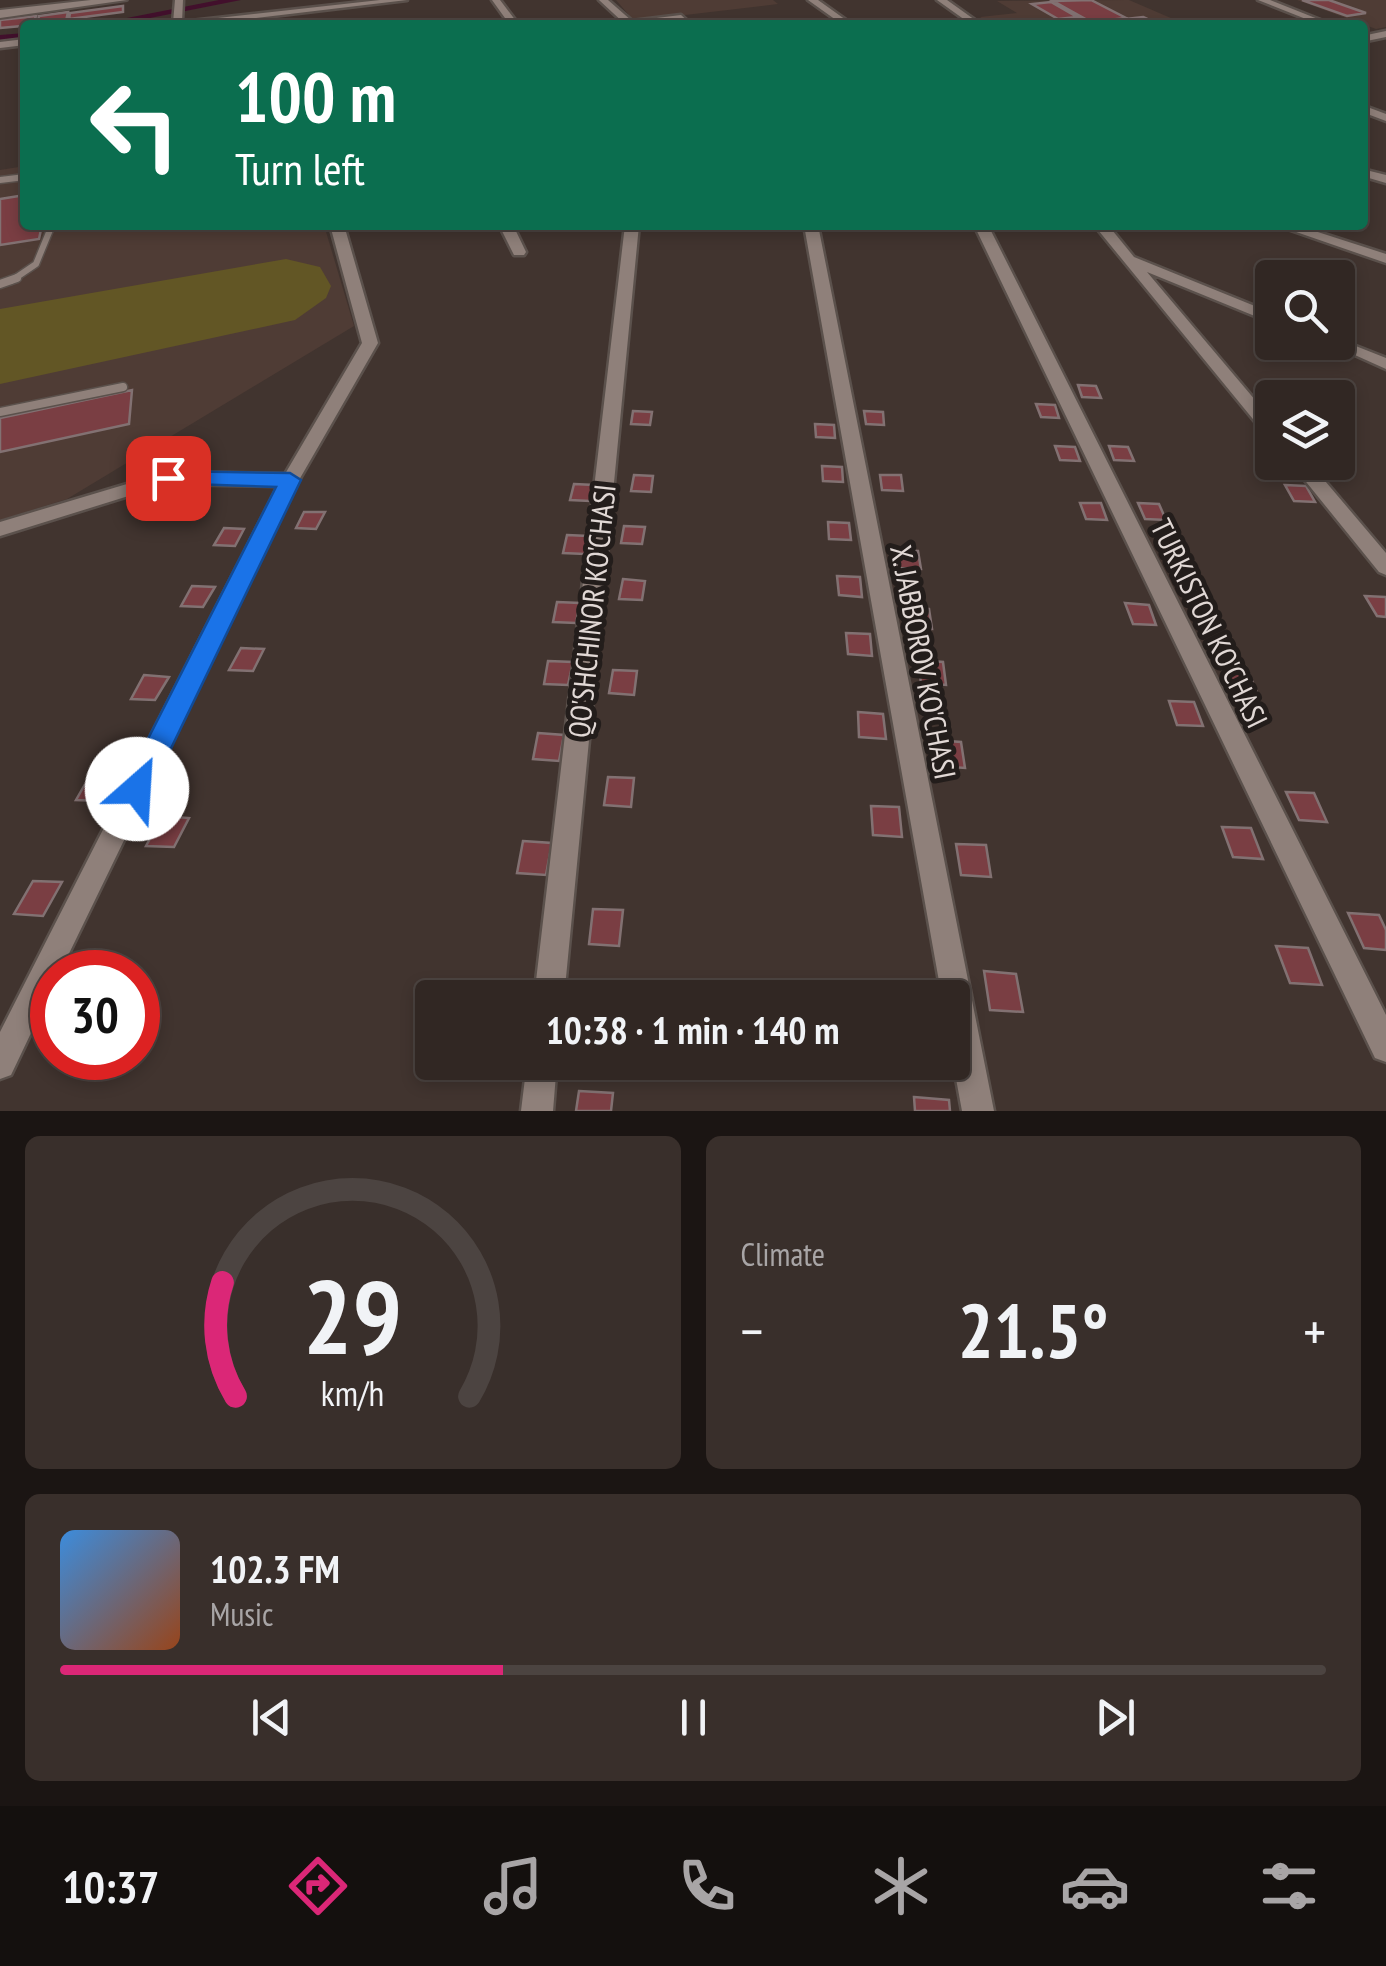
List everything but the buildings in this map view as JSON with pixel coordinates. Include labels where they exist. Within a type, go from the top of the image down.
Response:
[{"type":"main road","points":[[0,14],[121,0]]},
{"type":"street","points":[[222,20],[404,0]]},
{"type":"street","points":[[496,0],[512,20]]},
{"type":"street","points":[[604,0],[626,20]]},
{"type":"street","points":[[812,0],[842,20]]},
{"type":"street","points":[[941,0],[971,20]]},
{"type":"street","points":[[1262,0],[1316,20]]},
{"type":"street","points":[[343,7],[348,20]]},
{"type":"street","points":[[0,1064],[290,480],[370,344],[338,230]]},
{"type":"street","points":[[509,230],[520,252]]},
{"type":"street","name":"QO'SHCHINOR KO'CHASI","points":[[552,980],[631,230]]},
{"type":"street","name":"X. JABBOROV KO'CHASI","points":[[813,230],[978,1111]]},
{"type":"street","name":"TURKISTON KO'CHASI","points":[[983,230],[1386,1047]]},
{"type":"street","points":[[1105,230],[1255,412]]},
{"type":"street","points":[[1297,230],[1386,259]]},
{"type":"street","points":[[1128,260],[1255,311]]},
{"type":"street","points":[[1355,351],[1386,364]]},
{"type":"street","points":[[0,529],[168,478],[290,480]]},
{"type":"street","points":[[1313,480],[1386,567]]},
{"type":"street","points":[[537,1111],[540,1080]]},
{"type":"lane","points":[[0,284],[31,272],[43,260],[51,230]]},
{"type":"lane","points":[[0,412],[123,386]]},
{"type":"shaded area","points":[[616,0],[773,0],[778,4],[642,20],[633,20]]},
{"type":"shaded area","points":[[1129,0],[1175,20],[980,17],[1017,13],[997,1]]},
{"type":"shaded area","points":[[1297,0],[1386,0],[1386,27],[1376,29],[1368,26],[1368,20],[1351,20]]},
{"type":"shaded area","points":[[20,167],[20,230],[325,230],[354,326],[67,499],[0,520],[0,170]]},
{"type":"shaded area","points":[[286,259],[320,267],[331,286],[326,298],[295,320],[0,384],[0,309]]},
{"type":"waterway","points":[[125,20],[236,0]]},
{"type":"waterway","points":[[0,38],[20,36]]},
{"type":"route","points":[[137,789],[290,480],[168,478]]}]
